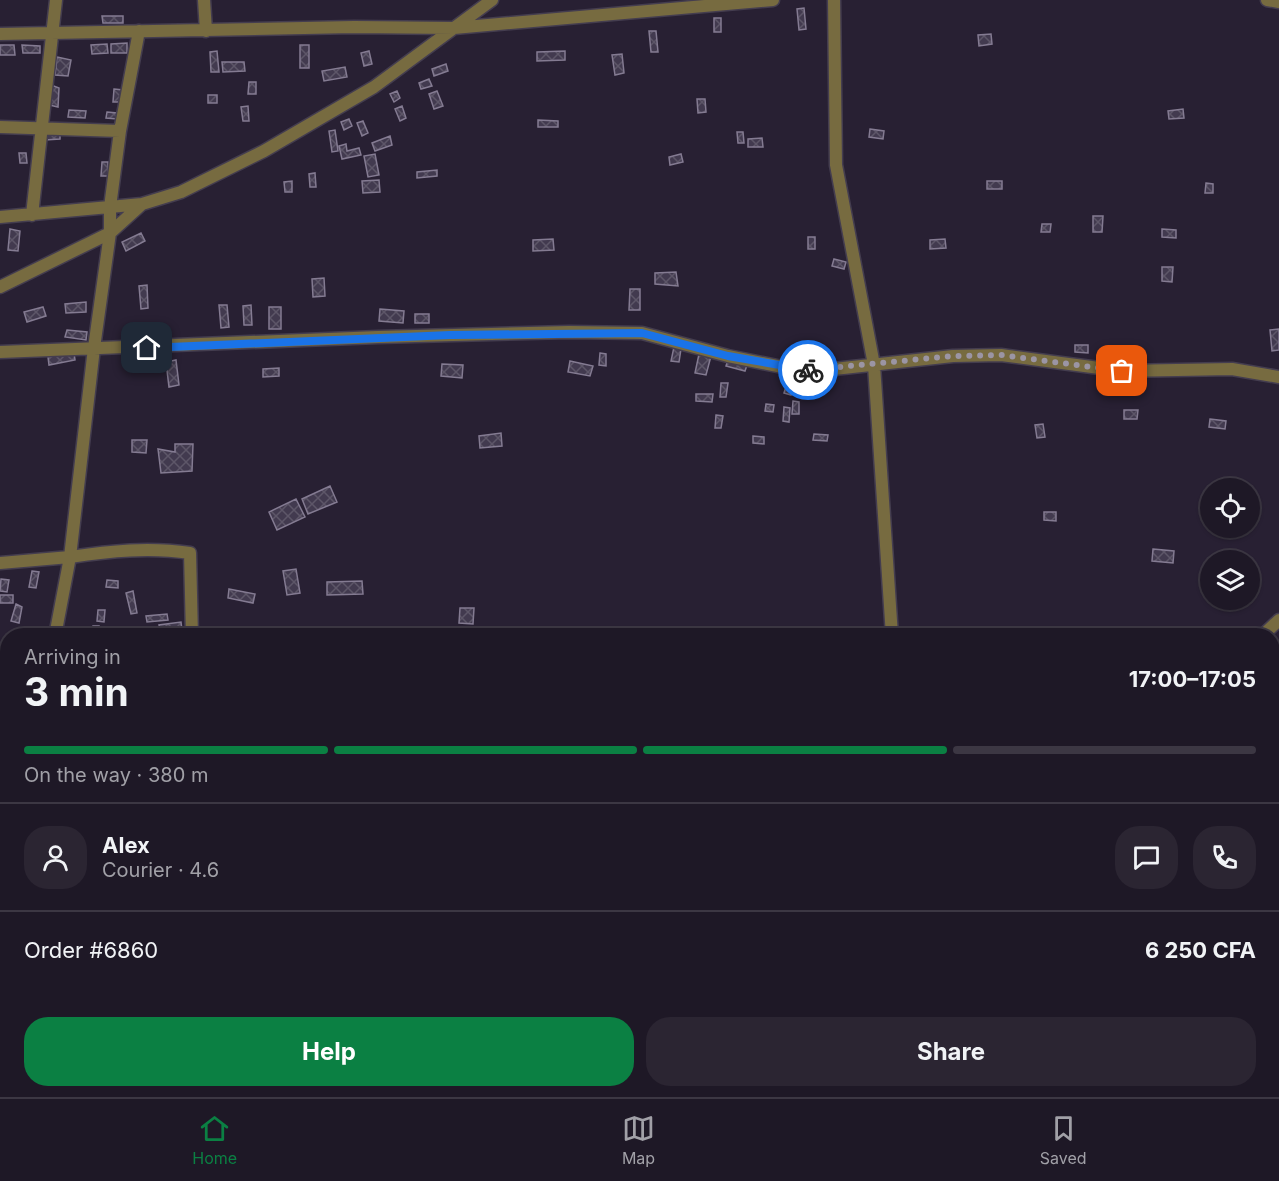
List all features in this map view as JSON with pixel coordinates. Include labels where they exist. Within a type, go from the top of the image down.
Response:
[{"type":"street","points":[[33,215],[56,0]]},
{"type":"street","points":[[204,0],[206,31]]},
{"type":"street","points":[[0,217],[142,204],[190,188],[302,129],[374,87],[492,0]]},
{"type":"street","points":[[0,34],[354,27],[454,28],[773,0]]},
{"type":"street","points":[[834,0],[836,165],[874,365],[891,628]]},
{"type":"street","points":[[1267,0],[1279,2]]},
{"type":"street","points":[[57,628],[70,557],[110,233],[110,207],[120,131],[139,31]]},
{"type":"street","points":[[0,127],[41,126],[120,131]]},
{"type":"street","points":[[0,287],[110,233],[142,204]]},
{"type":"street","points":[[0,352],[557,332],[642,333],[728,356],[797,370],[874,365],[953,356],[1001,355],[1122,371],[1232,369],[1279,377]]},
{"type":"street","points":[[0,563],[70,557],[112,550],[165,549],[190,553],[192,628]]},
{"type":"building","points":[[804,8],[806,29],[799,30],[797,9]]},
{"type":"building","points":[[102,16],[123,16],[123,23],[103,23]]},
{"type":"building","points":[[714,18],[721,18],[721,32],[714,32]]},
{"type":"building","points":[[649,31],[656,31],[658,52],[651,52]]},
{"type":"building","points":[[991,34],[992,44],[979,46],[978,35]]},
{"type":"building","points":[[127,43],[127,53],[111,53],[111,44]]},
{"type":"building","points":[[107,44],[108,53],[92,54],[91,45]]},
{"type":"building","points":[[0,45],[14,45],[15,55],[0,55]]},
{"type":"building","points":[[22,45],[40,46],[40,53],[23,53]]},
{"type":"building","points":[[300,45],[309,45],[309,68],[300,68]]},
{"type":"building","points":[[217,51],[219,72],[211,72],[210,52]]},
{"type":"building","points":[[369,51],[372,64],[364,66],[361,53]]},
{"type":"building","points":[[565,51],[565,60],[537,61],[537,52]]},
{"type":"building","points":[[622,54],[624,73],[615,75],[612,55]]},
{"type":"building","points":[[57,57],[71,60],[68,76],[55,75]]},
{"type":"building","points":[[222,62],[244,62],[245,71],[223,72]]},
{"type":"building","points":[[446,64],[448,71],[434,76],[432,69]]},
{"type":"building","points":[[345,67],[347,77],[324,81],[322,71]]},
{"type":"building","points":[[429,79],[432,86],[421,89],[419,83]]},
{"type":"building","points":[[249,82],[256,82],[256,94],[248,94]]},
{"type":"building","points":[[51,85],[59,88],[58,107],[49,105]]},
{"type":"building","points":[[114,89],[123,90],[122,102],[113,102]]},
{"type":"building","points":[[397,91],[400,98],[394,102],[390,94]]},
{"type":"building","points":[[437,91],[443,106],[434,109],[429,94]]},
{"type":"building","points":[[208,95],[217,95],[217,103],[208,103]]},
{"type":"building","points":[[697,99],[705,99],[706,112],[698,113]]},
{"type":"building","points":[[248,106],[249,121],[243,121],[241,107]]},
{"type":"building","points":[[402,106],[406,118],[400,121],[395,109]]},
{"type":"building","points":[[1183,109],[1184,118],[1169,119],[1168,111]]},
{"type":"building","points":[[69,110],[86,111],[85,118],[68,117]]},
{"type":"building","points":[[107,112],[117,113],[117,119],[106,118]]},
{"type":"building","points":[[349,119],[352,126],[344,130],[341,122]]},
{"type":"building","points":[[538,120],[558,121],[558,127],[538,127]]},
{"type":"building","points":[[363,121],[368,133],[362,136],[357,123]]},
{"type":"building","points":[[870,129],[884,131],[883,139],[869,137]]},
{"type":"building","points":[[335,130],[338,151],[332,152],[329,131]]},
{"type":"building","points":[[60,131],[60,139],[45,140],[44,132]]},
{"type":"building","points":[[737,132],[743,132],[744,143],[738,143]]},
{"type":"building","points":[[390,136],[392,145],[375,151],[372,143]]},
{"type":"building","points":[[762,138],[763,147],[748,147],[748,139]]},
{"type":"building","points":[[346,144],[347,151],[359,148],[361,155],[342,159],[339,146]]},
{"type":"building","points":[[19,153],[26,153],[27,163],[20,163]]},
{"type":"building","points":[[375,154],[379,175],[368,177],[364,156]]},
{"type":"building","points":[[681,154],[683,162],[670,165],[669,157]]},
{"type":"building","points":[[102,162],[108,162],[108,176],[101,176]]},
{"type":"building","points":[[437,170],[437,176],[417,178],[417,172]]},
{"type":"building","points":[[315,173],[316,187],[310,187],[309,174]]},
{"type":"building","points":[[379,180],[380,192],[363,193],[362,181]]},
{"type":"building","points":[[292,181],[292,192],[285,192],[284,182]]},
{"type":"building","points":[[987,181],[1002,181],[1002,189],[987,189]]},
{"type":"building","points":[[1206,183],[1213,184],[1213,193],[1205,193]]},
{"type":"building","points":[[1093,216],[1103,216],[1102,232],[1093,232]]},
{"type":"building","points":[[1042,224],[1051,224],[1050,232],[1041,232]]},
{"type":"building","points":[[10,229],[20,231],[18,251],[8,250]]},
{"type":"building","points":[[1162,229],[1176,230],[1176,238],[1162,237]]},
{"type":"building","points":[[141,233],[145,241],[126,251],[122,242]]},
{"type":"building","points":[[808,237],[815,237],[815,249],[808,249]]},
{"type":"building","points":[[553,239],[554,250],[533,251],[533,240]]},
{"type":"building","points":[[945,239],[946,248],[930,249],[930,240]]},
{"type":"building","points":[[834,259],[846,262],[844,269],[832,266]]},
{"type":"building","points":[[1162,267],[1173,267],[1172,282],[1162,281]]},
{"type":"building","points":[[676,272],[678,286],[655,284],[655,273]]},
{"type":"building","points":[[324,278],[325,296],[313,297],[312,279]]},
{"type":"building","points":[[147,285],[148,308],[141,309],[139,286]]},
{"type":"building","points":[[630,289],[640,289],[640,310],[629,310]]},
{"type":"building","points":[[86,302],[86,312],[66,313],[65,304]]},
{"type":"building","points":[[219,305],[227,305],[229,327],[221,328]]},
{"type":"building","points":[[251,305],[252,325],[244,325],[243,306]]},
{"type":"building","points":[[43,307],[46,316],[27,322],[24,312]]},
{"type":"building","points":[[269,307],[281,307],[281,329],[269,329]]},
{"type":"building","points":[[380,309],[404,311],[403,323],[379,321]]},
{"type":"building","points":[[415,314],[429,314],[429,323],[415,323]]},
{"type":"building","points":[[149,326],[149,335],[128,336],[128,327]]},
{"type":"building","points":[[1279,329],[1279,350],[1272,351],[1270,330]]},
{"type":"building","points":[[67,330],[87,332],[86,340],[65,337]]},
{"type":"building","points":[[1075,345],[1088,345],[1088,353],[1075,352]]},
{"type":"building","points":[[674,347],[681,349],[679,362],[671,361]]},
{"type":"building","points":[[74,353],[75,360],[49,365],[48,357]]},
{"type":"building","points":[[600,353],[606,354],[606,366],[599,365]]},
{"type":"building","points":[[699,354],[711,356],[706,375],[695,373]]},
{"type":"building","points":[[176,360],[179,385],[169,387],[166,362]]},
{"type":"building","points":[[728,360],[747,365],[745,371],[726,366]]},
{"type":"building","points":[[570,361],[593,366],[590,376],[568,372]]},
{"type":"building","points":[[442,364],[463,365],[462,378],[441,376]]},
{"type":"building","points":[[279,368],[279,376],[263,377],[263,369]]},
{"type":"building","points":[[788,380],[795,382],[791,395],[784,393]]},
{"type":"building","points":[[721,383],[728,383],[726,397],[720,397]]},
{"type":"building","points":[[696,394],[713,394],[712,402],[696,401]]},
{"type":"building","points":[[793,401],[799,402],[799,414],[792,414]]},
{"type":"building","points":[[766,404],[774,405],[773,412],[765,411]]},
{"type":"building","points":[[784,407],[790,408],[789,422],[783,421]]},
{"type":"building","points":[[1124,410],[1138,410],[1137,419],[1124,419]]},
{"type":"building","points":[[716,415],[723,416],[721,428],[715,428]]},
{"type":"building","points":[[1210,419],[1226,421],[1225,429],[1209,427]]},
{"type":"building","points":[[1043,424],[1045,437],[1037,438],[1035,425]]},
{"type":"building","points":[[501,433],[502,446],[480,448],[479,436]]},
{"type":"building","points":[[814,434],[828,435],[827,441],[813,440]]},
{"type":"building","points":[[753,436],[764,437],[764,444],[753,443]]},
{"type":"building","points":[[132,440],[147,440],[146,453],[132,452]]},
{"type":"building","points":[[175,444],[193,444],[192,471],[161,473],[158,449],[175,452]]},
{"type":"building","points":[[330,486],[337,502],[308,514],[302,499]]},
{"type":"building","points":[[296,499],[305,517],[277,530],[269,512]]},
{"type":"building","points":[[1044,512],[1056,512],[1056,521],[1044,520]]},
{"type":"building","points":[[1153,549],[1174,551],[1173,563],[1152,561]]},
{"type":"building","points":[[296,569],[300,593],[287,595],[283,571]]},
{"type":"building","points":[[32,571],[39,572],[36,588],[29,587]]},
{"type":"building","points":[[1,579],[9,580],[7,592],[0,591]]},
{"type":"building","points":[[107,580],[118,581],[118,588],[106,587]]},
{"type":"building","points":[[362,581],[363,594],[327,595],[327,582]]},
{"type":"building","points":[[229,589],[255,594],[253,603],[228,598]]},
{"type":"building","points":[[133,591],[137,613],[131,614],[126,593]]},
{"type":"building","points":[[0,595],[13,595],[13,603],[0,603]]},
{"type":"building","points":[[16,604],[22,607],[19,623],[11,621]]},
{"type":"building","points":[[460,608],[474,608],[473,624],[459,623]]},
{"type":"building","points":[[98,610],[105,610],[104,622],[97,621]]},
{"type":"building","points":[[167,614],[168,620],[147,622],[146,616]]},
{"type":"building","points":[[181,622],[182,628],[160,628],[159,625]]},
{"type":"way so far","points":[[808,370],[953,356],[1001,355],[1122,371]]},
{"type":"route","points":[[147,348],[450,335],[642,333],[709,349],[728,356],[797,370],[808,370]]}]
